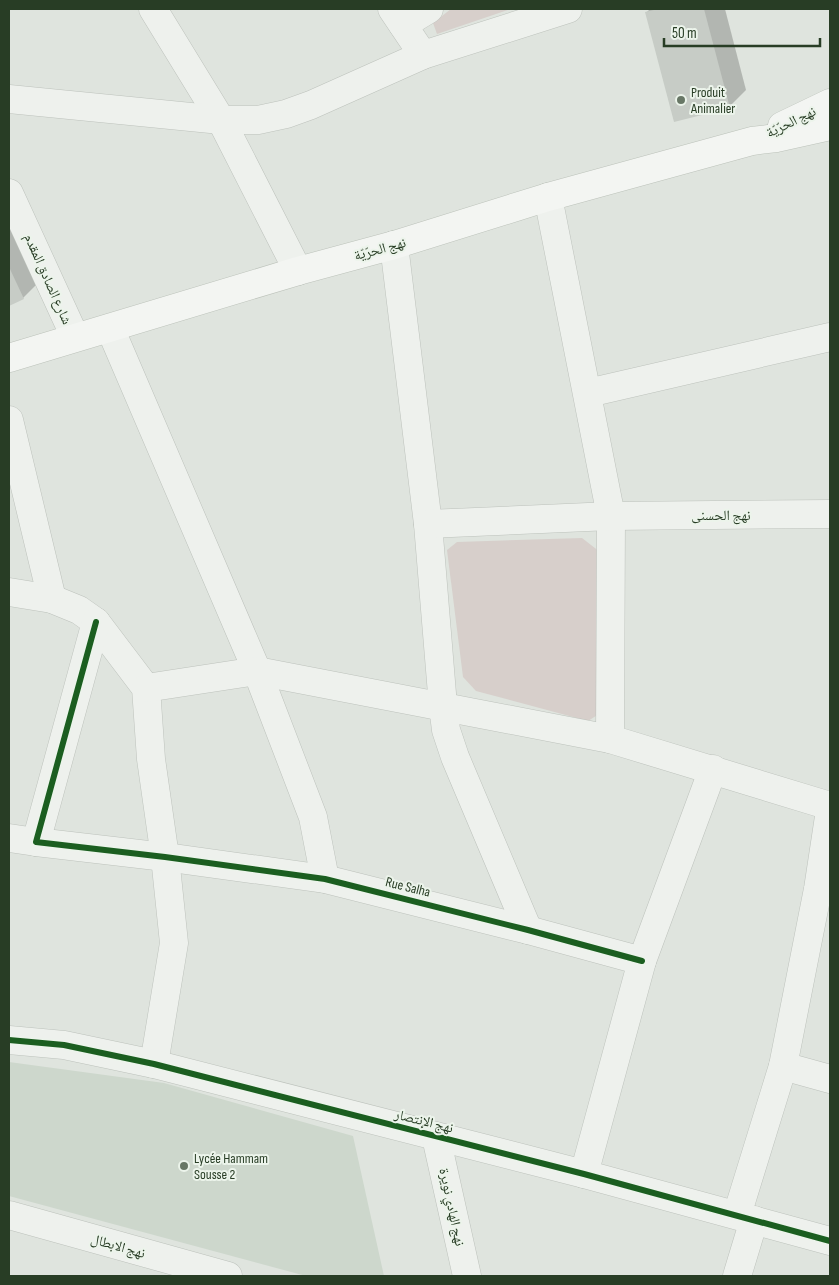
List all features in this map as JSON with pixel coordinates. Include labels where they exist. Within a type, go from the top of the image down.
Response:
[{"type":"main road","name":"نهج الحرّيّة","points":[[752,141],[830,103]]},
{"type":"main road","name":"نهج الحرّيّة","points":[[9,358],[548,198],[752,141],[783,137],[830,126]]},
{"type":"street","points":[[153,9],[221,120],[298,271]]},
{"type":"street","points":[[423,55],[398,17],[429,9]]},
{"type":"street","points":[[9,99],[221,120],[258,120],[286,114],[423,55],[568,9]]},
{"type":"street","name":"شارع الصادق المقدم","points":[[9,193],[75,337]]},
{"type":"street","points":[[548,198],[611,516],[610,739]]},
{"type":"street","points":[[394,245],[428,524],[446,730],[455,757],[528,930]]},
{"type":"street","points":[[110,328],[257,671],[313,817],[325,880]]},
{"type":"street","points":[[588,393],[830,337]]},
{"type":"street","points":[[9,420],[52,599]]},
{"type":"street","name":"نهج الحسنى","points":[[428,524],[611,516],[830,514]]},
{"type":"street","points":[[9,592],[52,599],[79,610],[96,622],[146,688],[151,759],[165,857],[174,943],[154,1064]]},
{"type":"street","points":[[36,842],[96,622]]},
{"type":"street","points":[[146,688],[257,671],[610,739],[830,806]]},
{"type":"street","points":[[584,1174],[642,961],[712,769]]},
{"type":"street","points":[[737,1276],[745,1218],[824,891],[830,810]]},
{"type":"street","name":"Rue Salha","points":[[9,838],[165,857],[325,880],[528,930],[642,961]]},
{"type":"street","name":"نهج الإنتصار","points":[[9,1040],[64,1045],[154,1064],[584,1174],[830,1241]]},
{"type":"street","points":[[783,1066],[830,1079]]},
{"type":"street","name":"نهج الهادي نويرة","points":[[436,1137],[467,1276]]},
{"type":"street","name":"نهج الابطال","points":[[9,1215],[228,1276]]},
{"type":"shaded area","points":[[451,9],[511,9],[437,34],[433,23]]},
{"type":"shaded area","points":[[582,538],[600,552],[599,714],[588,721],[476,691],[463,677],[447,550],[457,542]]},
{"type":"shaded area","name":"Lycée Hammam Sousse 2","points":[[9,1062],[164,1083],[353,1136],[384,1276],[306,1276],[9,1196]]},
{"type":"building","points":[[658,9],[704,9],[730,108],[674,122],[645,12]]},
{"type":"building","points":[[9,267],[24,299],[9,306]]},
{"type":"cycle path","points":[[96,622],[36,842],[165,857],[325,879],[642,961]]},
{"type":"cycle path","points":[[9,1040],[64,1045],[154,1064],[584,1174],[830,1241]]},
{"type":"place","name":"Produit Animalier","points":[[681,100]]},
{"type":"place","name":"Lycée Hammam Sousse 2","points":[[184,1166]]}]
